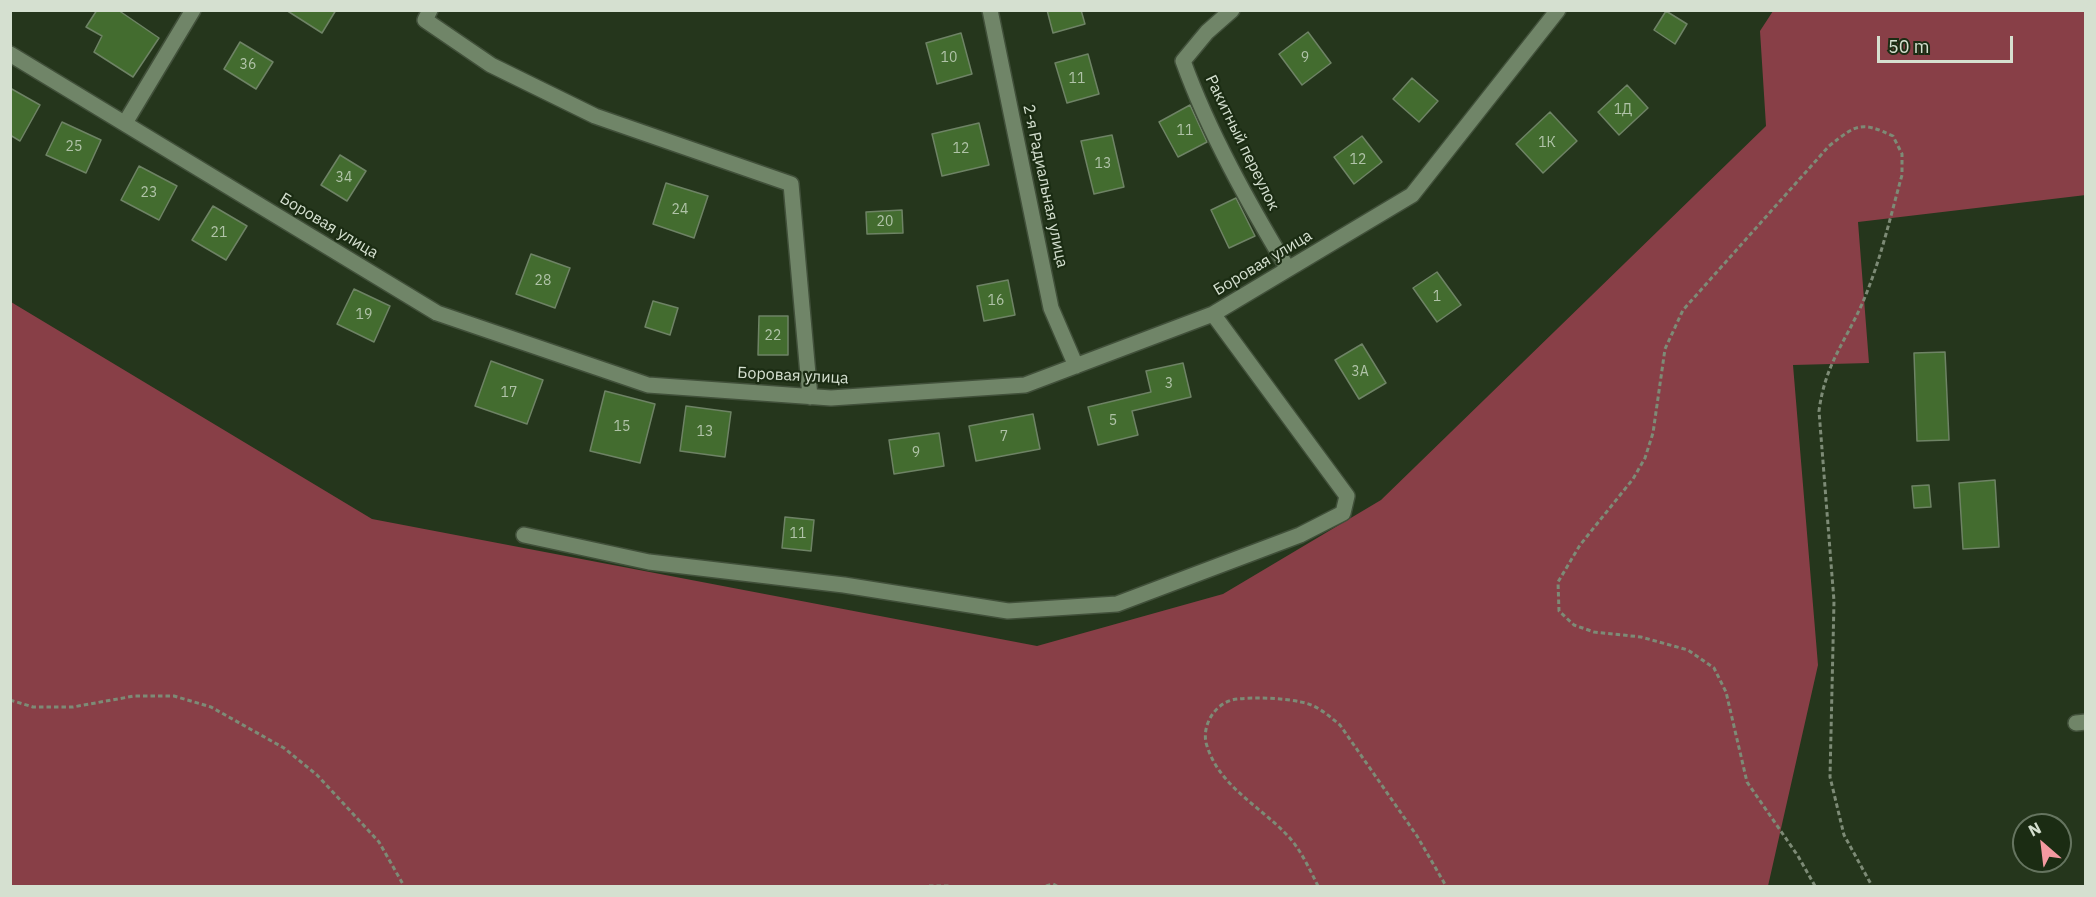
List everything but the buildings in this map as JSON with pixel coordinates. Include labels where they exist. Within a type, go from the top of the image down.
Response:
[{"type":"street","points":[[125,123],[193,10]]},
{"type":"street","points":[[430,10],[425,20],[491,65],[595,116],[791,184],[810,397]]},
{"type":"street","name":"2-я Радиальная улица","points":[[990,10],[1052,308],[1076,366]]},
{"type":"street","name":"Ракитный переулок","points":[[1232,10],[1207,32],[1183,61],[1196,96],[1267,234],[1288,269]]},
{"type":"street","name":"Боровая улица","points":[[10,54],[437,313],[648,385],[831,398],[1025,385],[1213,314],[1412,195],[1558,10]]},
{"type":"street","points":[[524,535],[649,562],[844,585],[1008,611],[1117,604],[1300,536],[1343,513],[1347,496],[1213,314]]},
{"type":"path","points":[[1815,886],[1798,856],[1747,782],[1726,692],[1714,668],[1688,650],[1641,637],[1594,632],[1574,626],[1559,611],[1558,582],[1580,545],[1633,479],[1645,458],[1653,433],[1665,349],[1683,310],[1829,146],[1849,130],[1869,125],[1893,136],[1902,154],[1902,175],[1862,305],[1832,360],[1822,385],[1819,411],[1834,601],[1830,777],[1844,835],[1872,886]]},
{"type":"path","points":[[10,700],[33,707],[73,707],[134,696],[174,696],[211,706],[284,748],[317,775],[379,842],[404,886]]},
{"type":"path","points":[[1318,886],[1289,836],[1242,796],[1214,766],[1205,743],[1205,730],[1214,711],[1235,699],[1302,702],[1324,711],[1340,725],[1417,836],[1446,886]]},
{"type":"path","points":[[1046,886],[1053,884],[1057,886]]},
{"type":"path","points":[[929,886],[951,886]]},
{"type":"shaded area","points":[[1773,11],[2085,11],[2086,195],[1858,222],[1869,363],[1793,365],[1818,665],[1768,886],[11,886],[11,302],[372,519],[1037,646],[1223,594],[1381,500],[1766,126],[1760,31]]}]
